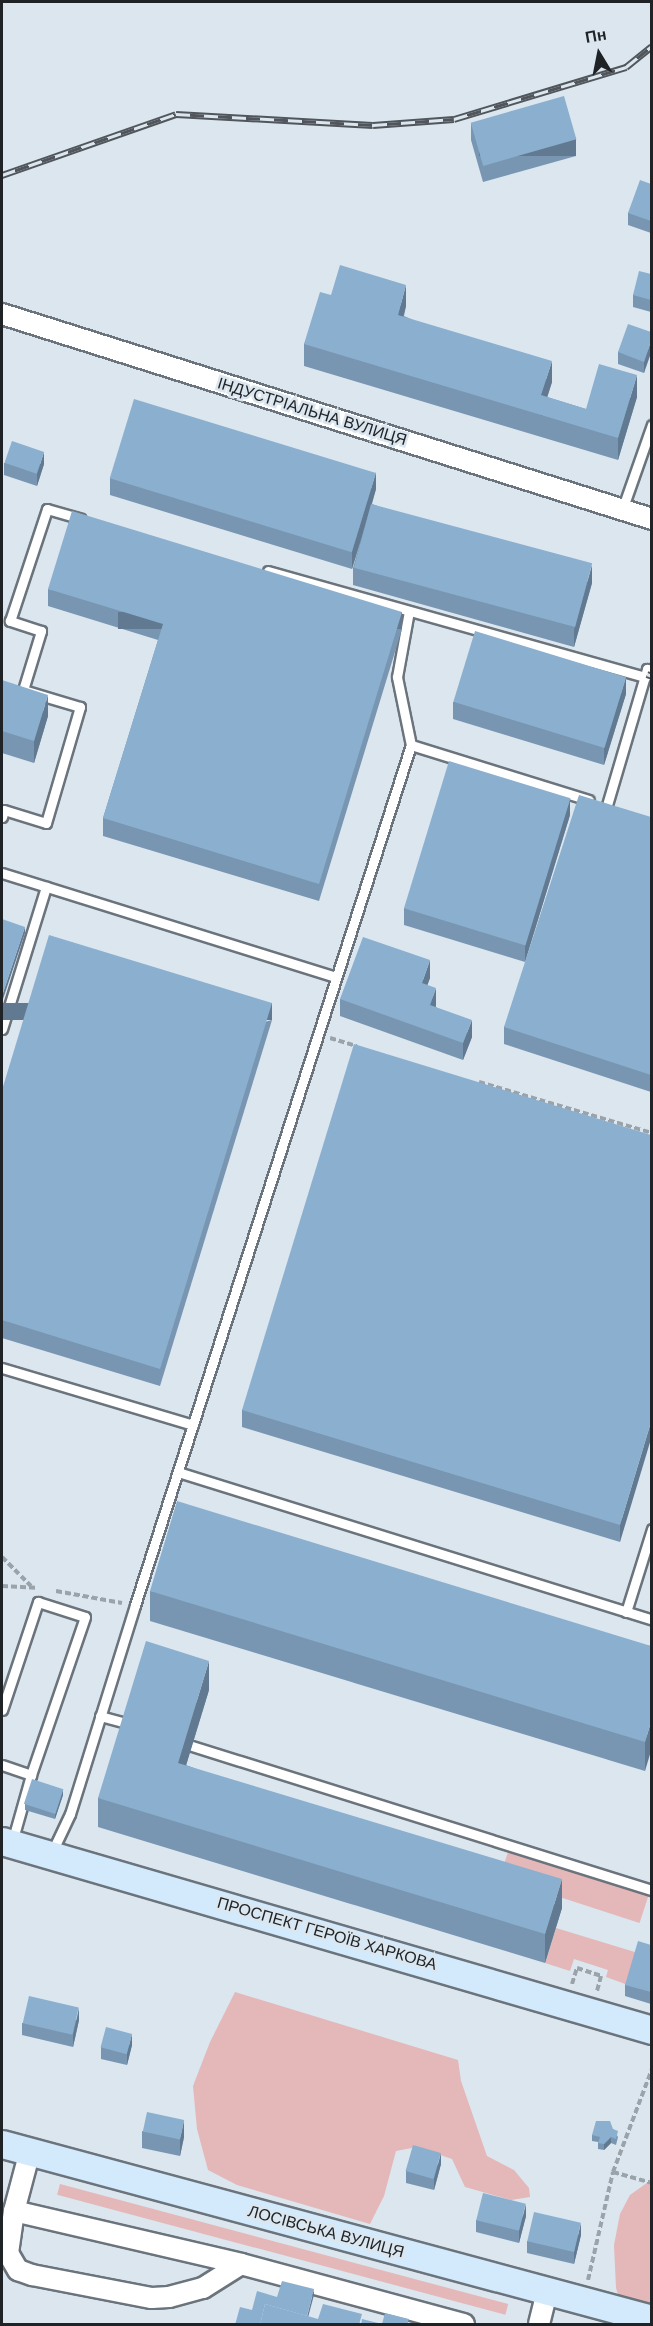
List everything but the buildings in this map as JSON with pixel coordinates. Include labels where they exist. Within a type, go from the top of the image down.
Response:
[{"type":"main road","name":"ПРОСПЕКТ ГЕРОЇВ ХАРКОВА","points":[[7,1843],[651,2030]]},
{"type":"main road","name":"ЛОСІВСЬКА ВУЛИЦЯ","points":[[2,2144],[651,2319]]},
{"type":"street","name":"ІНДУСТРІАЛЬНА ВУЛИЦЯ","points":[[2,314],[651,519]]},
{"type":"street","points":[[30,2151],[14,2211],[8,2253],[18,2270],[32,2275],[152,2298],[169,2297],[204,2288],[241,2264]]},
{"type":"street","points":[[14,2211],[241,2264],[464,2325]]},
{"type":"street","points":[[539,2325],[547,2291]]},
{"type":"lane","points":[[622,510],[651,425]]},
{"type":"lane","points":[[2,817],[4,810],[46,823],[80,707],[23,690],[41,631],[10,621],[47,509],[93,522]]},
{"type":"lane","points":[[262,570],[648,674],[606,805]]},
{"type":"lane","points":[[51,1854],[70,1814],[411,745],[397,677],[410,611]]},
{"type":"lane","points":[[411,745],[618,809]]},
{"type":"lane","points":[[2,873],[336,977]]},
{"type":"lane","points":[[2,1029],[46,887]]},
{"type":"lane","points":[[2,1368],[193,1425]]},
{"type":"lane","points":[[178,1472],[651,1620]]},
{"type":"lane","points":[[626,1612],[651,1529]]},
{"type":"lane","points":[[2,1710],[38,1602],[85,1617],[7,1843]]},
{"type":"lane","points":[[100,1716],[129,1724]]},
{"type":"lane","points":[[192,1746],[651,1890]]},
{"type":"lane","points":[[2,1765],[31,1775]]},
{"type":"path","points":[[318,1035],[364,1048]]},
{"type":"path","points":[[468,1079],[651,1133]]},
{"type":"path","points":[[2,1557],[31,1587]]},
{"type":"path","points":[[2,1586],[43,1589]]},
{"type":"path","points":[[54,1591],[135,1605]]},
{"type":"path","points":[[572,1983],[577,1968],[601,1976],[597,1991]]},
{"type":"path","points":[[583,2301],[613,2172],[651,2069]]},
{"type":"path","points":[[613,2172],[651,2183]]},
{"type":"shaded area","points":[[509,1849],[649,1894],[640,1923],[500,1878]]},
{"type":"shaded area","points":[[556,1928],[638,1953],[628,1985],[606,1977],[608,1970],[574,1959],[570,1971],[545,1963]]},
{"type":"shaded area","points":[[235,1992],[458,2060],[461,2081],[487,2156],[514,2170],[529,2188],[530,2197],[511,2200],[465,2187],[452,2159],[417,2147],[396,2151],[384,2196],[370,2224],[237,2185],[208,2170],[197,2129],[193,2086],[210,2042]]},
{"type":"shaded area","points":[[651,2180],[651,2324],[627,2324],[616,2288],[614,2245],[620,2214],[630,2195]]},
{"type":"shaded area","points":[[60,2184],[508,2304],[505,2315],[57,2195]]},
{"type":"railway","points":[[2,175],[176,114],[373,125],[454,119],[626,67],[652,46]]},
{"type":"railway","points":[[647,674],[652,676]]}]
